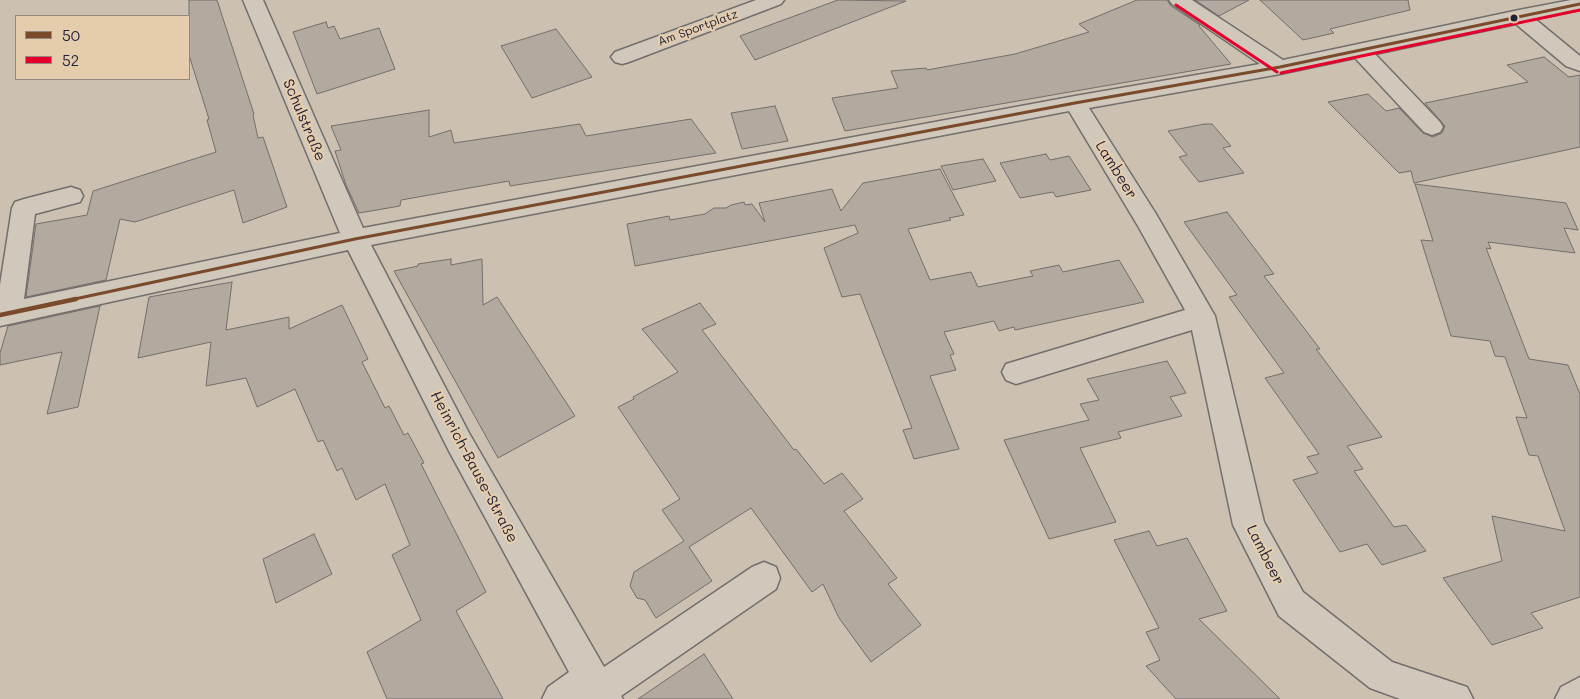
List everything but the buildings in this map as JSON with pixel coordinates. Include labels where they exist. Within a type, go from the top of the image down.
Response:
[{"type":"street","name":"Schulstraße","points":[[253,0],[355,239]]},
{"type":"street","name":"Am Sportplatz","points":[[622,57],[774,0]]},
{"type":"street","points":[[1179,0],[1280,67]]},
{"type":"street","points":[[71,196],[24,208],[4,314],[355,239],[1075,103],[1280,67],[1580,4]]},
{"type":"street","points":[[1519,16],[1573,61],[1580,64]]},
{"type":"street","points":[[1360,50],[1432,127]]},
{"type":"street","name":"Lambeer","points":[[1075,103],[1147,220],[1202,316],[1248,525],[1291,604],[1382,676],[1456,699]]},
{"type":"street","name":"Heinrich-Bause-Straße","points":[[355,239],[459,442],[599,689]]},
{"type":"street","points":[[1016,372],[1202,316]]},
{"type":"street","points":[[560,699],[599,689],[764,578]]},
{"type":"street","points":[[1573,699],[1580,695]]},
{"type":"transit line","name":"50","points":[[0,315],[355,239],[1075,103],[1280,67],[1580,4]]},
{"type":"transit line","name":"52","points":[[1176,5],[1277,72]]},
{"type":"transit line","name":"52","points":[[1281,73],[1580,10]]}]
